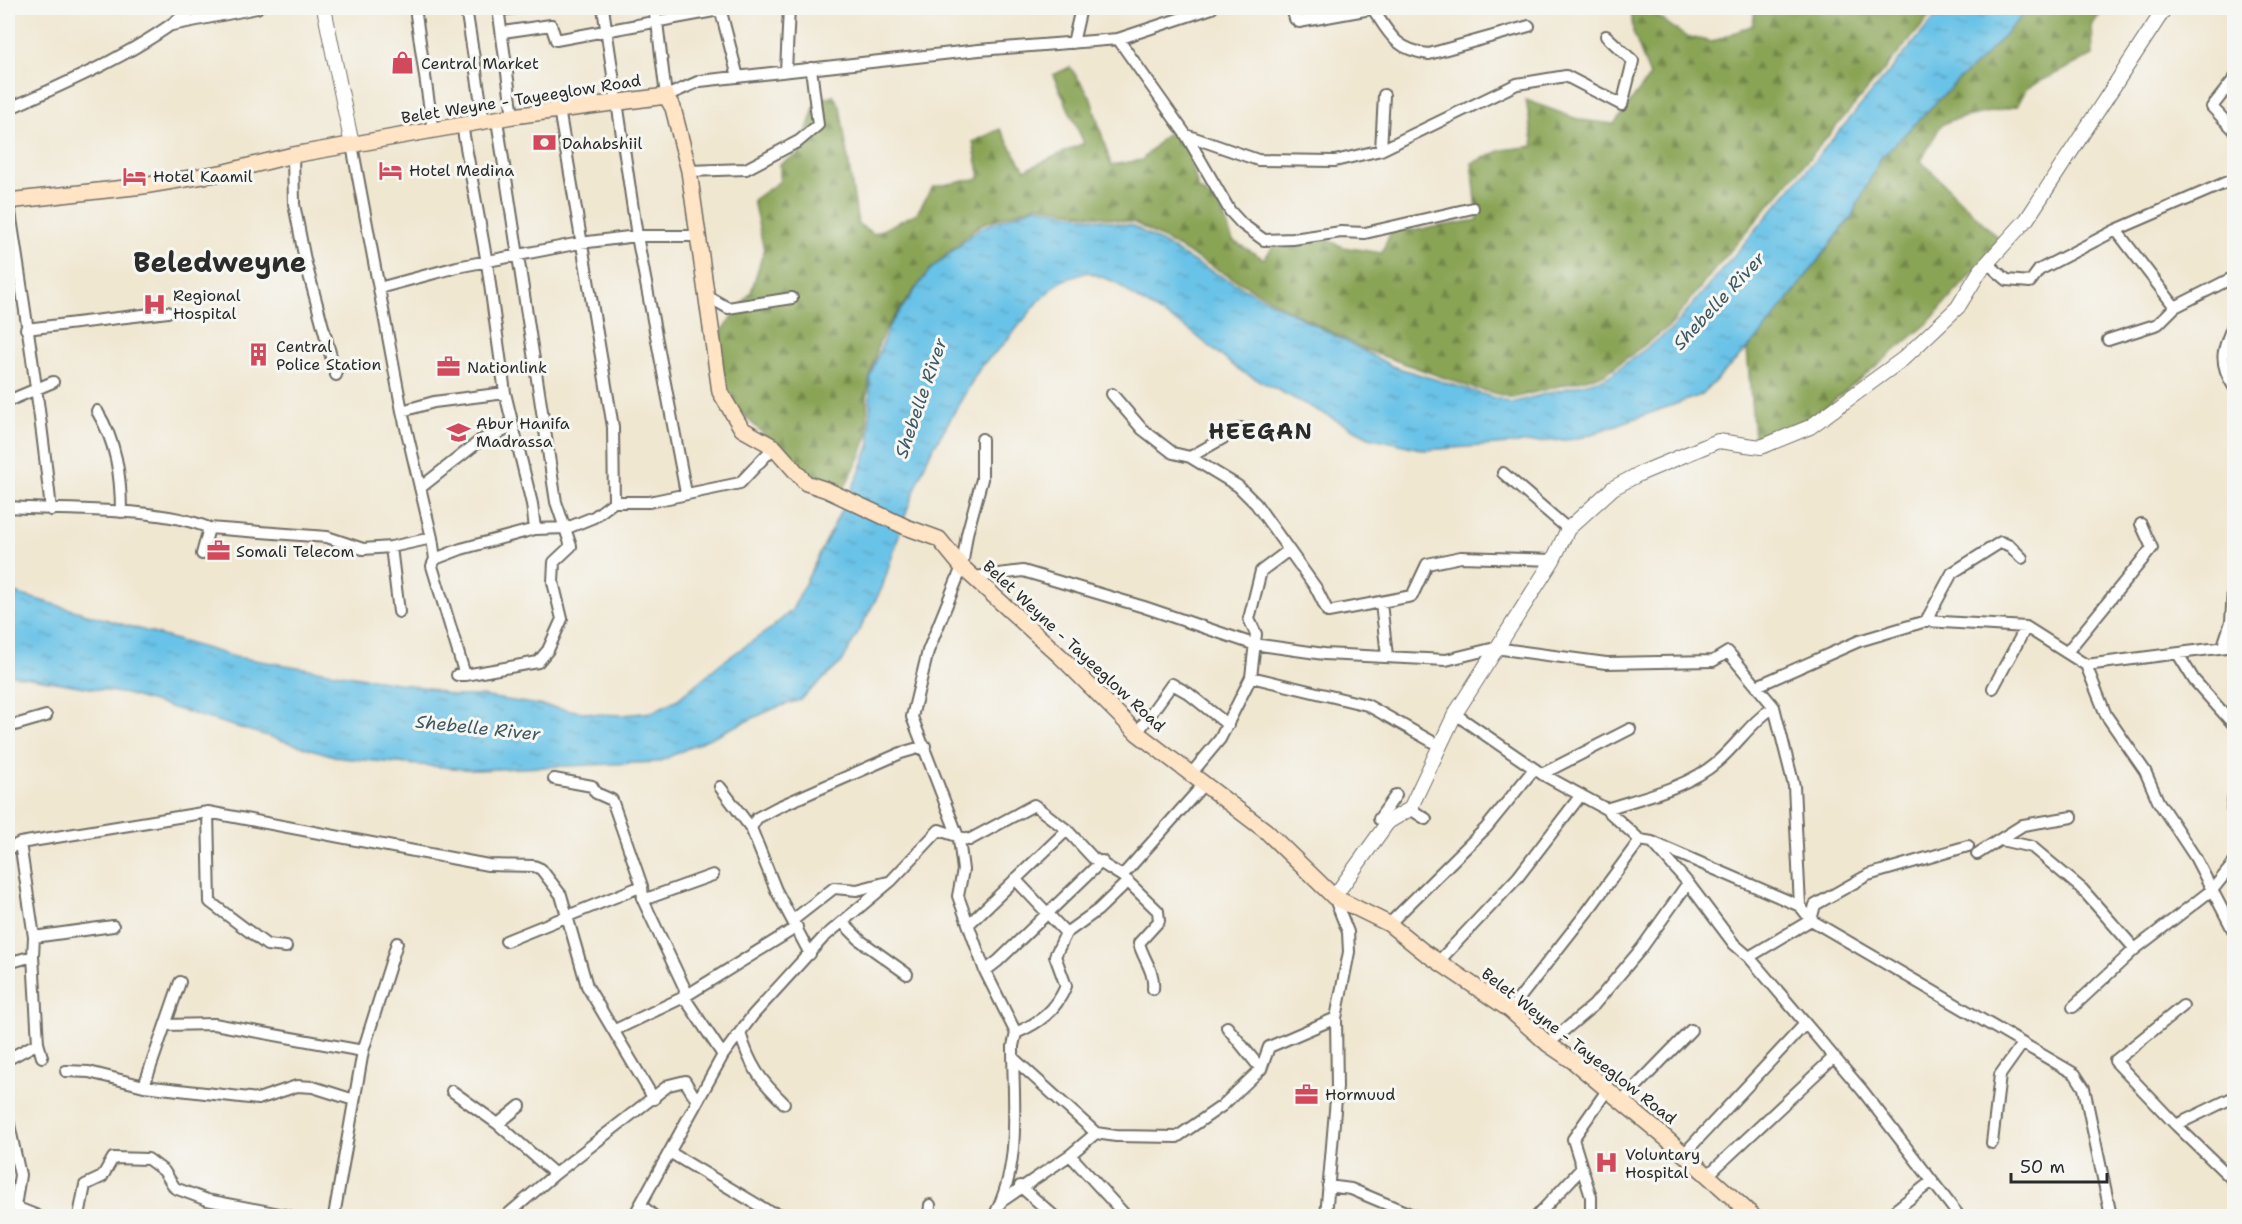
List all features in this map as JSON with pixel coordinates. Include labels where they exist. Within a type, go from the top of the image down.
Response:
[{"type":"main road","name":"Belet Weyne - Tayeeglow Road","points":[[8,200],[154,184],[221,173],[293,154],[352,146],[513,116],[666,96],[673,108],[689,171],[720,392],[742,429],[774,447],[806,483],[939,539],[968,572],[1137,733],[1266,831],[1334,897],[1389,924],[1424,952],[1510,1010],[1548,1044],[1608,1089],[1753,1216]]},
{"type":"street","points":[[8,109],[81,76],[172,25],[193,8]]},
{"type":"street","points":[[172,25],[257,8]]},
{"type":"street","points":[[324,8],[402,411],[432,538],[435,559],[432,566],[461,675],[538,662],[548,650],[562,619],[553,582],[554,562],[572,546],[556,502],[518,256],[466,8]]},
{"type":"street","points":[[415,8],[433,131]]},
{"type":"street","points":[[513,116],[499,9],[516,8]]},
{"type":"street","points":[[603,8],[637,236],[686,493]]},
{"type":"street","points":[[653,8],[657,22],[666,96],[700,81],[979,50],[1118,39],[1212,8]]},
{"type":"street","points":[[786,71],[789,8]]},
{"type":"street","points":[[1073,43],[1081,8]]},
{"type":"street","points":[[1292,8],[1295,19],[1299,22],[1375,8],[1393,40],[1413,52],[1421,53],[1443,52],[1529,26]]},
{"type":"street","points":[[1383,819],[1410,809],[1455,714],[1553,560],[1568,529],[1613,488],[1698,449],[1718,441],[1761,447],[1810,427],[1903,359],[1958,307],[1987,263],[2027,219],[2165,8]]},
{"type":"street","points":[[503,32],[551,25],[556,40],[719,9],[738,77]]},
{"type":"street","points":[[1186,135],[1258,160],[1335,161],[1381,150],[1517,84],[1566,76],[1622,105],[1633,61],[1606,36]]},
{"type":"street","points":[[1118,39],[1186,135],[1230,211],[1242,224],[1264,240],[1293,239],[1341,232],[1365,233],[1473,208]]},
{"type":"street","points":[[689,171],[746,169],[799,141],[818,125],[812,68]]},
{"type":"street","points":[[2235,79],[2212,107],[2235,130]]},
{"type":"street","points":[[1381,150],[1384,95]]},
{"type":"street","points":[[559,109],[613,427],[614,502]]},
{"type":"street","points":[[462,125],[487,263],[505,393],[532,504],[535,529]]},
{"type":"street","points":[[293,154],[294,204],[305,260],[336,375]]},
{"type":"street","points":[[1987,263],[2007,280],[2030,282],[2039,270],[2116,230],[2233,182]]},
{"type":"street","points":[[8,200],[26,330],[38,389],[51,510]]},
{"type":"street","points":[[2116,230],[2175,306]]},
{"type":"street","points":[[379,288],[457,267],[487,263],[580,243],[637,236],[697,236]]},
{"type":"street","points":[[2108,340],[2158,324],[2175,306],[2235,277]]},
{"type":"street","points":[[707,296],[728,309],[792,298]]},
{"type":"street","points":[[26,330],[168,312]]},
{"type":"street","points":[[2235,323],[2222,361],[2223,369],[2235,387]]},
{"type":"street","points":[[8,401],[53,382]]},
{"type":"street","points":[[402,411],[434,402],[505,393]]},
{"type":"street","points":[[1112,394],[1149,435],[1173,453],[1190,457],[1238,486],[1256,504],[1316,588],[1328,612],[1412,596],[1427,564],[1461,557],[1553,560]]},
{"type":"street","points":[[97,411],[111,434],[121,490],[121,512]]},
{"type":"street","points":[[420,488],[481,440],[513,427]]},
{"type":"street","points":[[1190,457],[1241,428]]},
{"type":"street","points":[[982,439],[982,479],[967,534],[968,572],[928,651],[912,717],[959,839],[963,870],[957,896],[985,970],[1016,1033],[1013,1058],[1013,1154],[1002,1201],[994,1216]]},
{"type":"street","points":[[435,559],[460,549],[535,529],[567,528],[586,521],[614,502],[649,502],[740,483],[774,447]]},
{"type":"street","points":[[1503,472],[1568,529]]},
{"type":"street","points":[[8,507],[121,512],[193,521],[209,528],[327,537],[363,549],[391,547],[432,538]]},
{"type":"street","points":[[2067,652],[2152,548],[2141,525]]},
{"type":"street","points":[[202,554],[209,528]]},
{"type":"street","points":[[1926,621],[1952,573],[1990,547],[2001,542],[2010,546],[2022,558]]},
{"type":"street","points":[[391,547],[399,612]]},
{"type":"street","points":[[1191,774],[1228,725],[1251,677],[1253,644],[1256,634],[1248,619],[1261,571],[1289,550]]},
{"type":"street","points":[[968,572],[1023,571],[1144,607],[1253,644],[1324,654],[1446,660],[1495,648],[1606,663],[1713,662],[1728,652],[1774,707],[1794,786],[1800,906]]},
{"type":"street","points":[[2086,665],[2229,646],[2235,574]]},
{"type":"street","points":[[1382,603],[1387,656]]},
{"type":"street","points":[[1757,686],[1859,641],[1926,621],[2026,627],[2086,665],[2090,681],[2106,715],[2145,771],[2158,801],[2213,889],[2235,932]]},
{"type":"street","points":[[1993,688],[2026,627]]},
{"type":"street","points":[[2178,654],[2194,680],[2235,725]]},
{"type":"street","points":[[1251,677],[1367,705],[1440,746]]},
{"type":"street","points":[[1137,733],[1172,684],[1188,693],[1228,725]]},
{"type":"street","points":[[1606,809],[1695,778],[1717,762],[1750,725],[1774,707]]},
{"type":"street","points":[[1455,714],[1538,771],[1606,809],[1646,841],[1688,883],[1734,944],[1749,957],[1834,1057],[1959,1216]]},
{"type":"street","points":[[8,727],[46,716]]},
{"type":"street","points":[[1389,924],[1486,828],[1538,771],[1630,729]]},
{"type":"street","points":[[750,828],[757,818],[772,809],[901,753],[925,746]]},
{"type":"street","points":[[554,779],[592,786],[596,793],[612,800],[642,886],[644,900],[685,989],[684,997],[723,1055]]},
{"type":"street","points":[[1016,1033],[1042,1021],[1062,995],[1066,986],[1055,956],[1066,933],[1098,910],[1203,785]]},
{"type":"street","points":[[720,787],[750,828],[776,890],[810,954]]},
{"type":"street","points":[[2235,794],[2232,808],[2235,813]]},
{"type":"street","points":[[1326,1216],[1337,1087],[1336,1018],[1349,952],[1348,932],[1334,897],[1396,795]]},
{"type":"street","points":[[1439,961],[1518,877],[1581,795]]},
{"type":"street","points":[[634,1216],[671,1153],[723,1055],[753,1015],[842,922],[891,881],[939,830],[959,839],[969,840],[1034,806],[1067,830],[1093,858],[1102,861],[1125,878],[1158,911],[1159,921],[1139,943],[1142,958],[1153,974],[1153,989]]},
{"type":"street","points":[[1410,809],[1426,819]]},
{"type":"street","points":[[208,812],[210,902],[267,945],[286,947]]},
{"type":"street","points":[[8,849],[20,843],[208,812],[488,865],[534,866],[541,869],[561,894],[587,986],[654,1099]]},
{"type":"street","points":[[1977,854],[2023,825],[2072,817]]},
{"type":"street","points":[[969,924],[1067,830]]},
{"type":"street","points":[[2001,840],[2032,847],[2082,889],[2135,949]]},
{"type":"street","points":[[1646,841],[1800,906],[1811,920],[2075,1074],[2084,1088],[2111,1216]]},
{"type":"street","points":[[1510,1010],[1646,841]]},
{"type":"street","points":[[20,843],[34,937],[38,1044],[42,1057]]},
{"type":"street","points":[[1749,957],[1811,920],[1815,905],[1868,875],[1968,846]]},
{"type":"street","points":[[985,970],[1049,914],[1102,861]]},
{"type":"street","points":[[2073,1007],[2135,949],[2213,889],[2235,863]]},
{"type":"street","points":[[644,900],[713,875]]},
{"type":"street","points":[[1015,879],[1066,933]]},
{"type":"street","points":[[615,1030],[684,997],[795,923],[834,888],[857,890],[891,881]]},
{"type":"street","points":[[1548,1044],[1594,1005],[1641,949],[1688,883]]},
{"type":"street","points":[[506,941],[642,886]]},
{"type":"street","points":[[842,922],[861,941],[908,974]]},
{"type":"street","points":[[34,937],[113,926]]},
{"type":"street","points":[[334,1216],[363,1051],[397,943]]},
{"type":"street","points":[[8,963],[33,956]]},
{"type":"street","points":[[144,1086],[180,982]]},
{"type":"street","points":[[2183,1006],[2115,1061],[2176,1125],[2235,1180]]},
{"type":"street","points":[[1013,1058],[1096,1133],[1116,1136],[1177,1137],[1222,1106],[1261,1069],[1269,1047],[1336,1018]]},
{"type":"street","points":[[165,1025],[214,1024],[363,1051]]},
{"type":"street","points":[[1683,1155],[1805,1024]]},
{"type":"street","points":[[1227,1027],[1261,1069]]},
{"type":"street","points":[[1622,1101],[1691,1030]]},
{"type":"street","points":[[740,1033],[749,1061],[761,1082],[784,1103]]},
{"type":"street","points":[[8,1059],[38,1044]]},
{"type":"street","points":[[1992,1143],[2000,1075],[2022,1044]]},
{"type":"street","points":[[1707,1176],[1834,1057]]},
{"type":"street","points":[[66,1071],[89,1072],[144,1086],[258,1099],[297,1086],[313,1087],[354,1100]]},
{"type":"street","points":[[506,1216],[555,1174],[626,1117],[654,1099],[669,1085],[685,1081],[697,1101]]},
{"type":"street","points":[[1591,1216],[1591,1197],[1573,1139],[1608,1089]]},
{"type":"street","points":[[452,1091],[498,1124],[555,1174]]},
{"type":"street","points":[[2176,1125],[2235,1097]]},
{"type":"street","points":[[498,1124],[520,1106]]},
{"type":"street","points":[[8,1120],[20,1175],[13,1210],[38,1216]]},
{"type":"street","points":[[1002,1201],[1020,1186],[1070,1155],[1096,1133]]},
{"type":"street","points":[[671,1153],[766,1214],[786,1216]]},
{"type":"street","points":[[1070,1155],[1126,1216]]},
{"type":"street","points":[[79,1216],[85,1185],[102,1177],[113,1158],[148,1160],[164,1171],[175,1188],[240,1213],[262,1209],[290,1216]]},
{"type":"street","points":[[1537,1216],[1581,1169]]},
{"type":"street","points":[[1888,1216],[1932,1181]]},
{"type":"street","points":[[1020,1186],[1054,1216]]},
{"type":"street","points":[[1328,1186],[1351,1189],[1415,1216]]},
{"type":"street","points":[[641,1206],[654,1216]]},
{"type":"green space","points":[[1631,8],[1646,8],[1685,36],[1712,42],[1753,25],[1755,8],[1937,8],[1715,269],[1670,326],[1605,374],[1513,398],[1470,387],[1366,350],[1294,313],[1135,223],[1037,205],[979,225],[929,271],[888,325],[879,343],[870,376],[867,395],[868,435],[861,455],[843,490],[809,478],[723,395],[714,342],[751,292],[764,250],[753,200],[780,181],[780,164],[799,154],[816,102],[833,95],[840,106],[858,224],[874,234],[917,213],[933,187],[980,178],[973,142],[1000,129],[1025,170],[1084,143],[1053,75],[1070,67],[1090,96],[1111,165],[1142,160],[1171,129],[1188,150],[1198,188],[1220,206],[1233,241],[1264,259],[1276,243],[1324,238],[1343,247],[1382,253],[1392,229],[1416,230],[1478,220],[1472,163],[1502,150],[1534,146],[1526,100],[1580,120],[1614,124],[1650,76],[1633,32]]},
{"type":"green space","points":[[2029,8],[2106,8],[2092,24],[2093,55],[2027,88],[2017,106],[1952,120],[1941,125],[1921,161],[2001,241],[1926,325],[1804,425],[1763,443],[1754,438],[1747,349],[1760,336],[1851,218],[1880,159],[1959,79],[1980,61]]},
{"type":"water","name":"Shebelle River","points":[[1943,8],[2029,8],[1980,61],[1959,79],[1880,159],[1851,217],[1760,336],[1701,395],[1577,439],[1425,450],[1369,437],[1239,370],[1188,329],[1137,299],[1115,282],[1088,272],[1061,281],[1040,300],[1003,345],[981,366],[928,457],[907,510],[882,588],[842,662],[800,700],[775,708],[658,762],[475,770],[341,758],[126,694],[8,674],[8,591],[235,657],[428,688],[454,696],[481,696],[595,714],[623,715],[652,712],[678,699],[721,663],[770,629],[792,610],[858,476],[870,444],[870,377],[889,326],[929,271],[980,228],[1036,207],[1133,226],[1198,264],[1392,366],[1511,403],[1606,378],[1672,329]]},
{"type":"place","name":"Central Market","points":[[403,63]]},
{"type":"place","name":"Dahabshiil","points":[[544,143]]},
{"type":"place","name":"Hotel Medina","points":[[391,170]]},
{"type":"place","name":"Hotel Kaamil","points":[[135,176]]},
{"type":"place","name":"Regional Hospital","points":[[155,304]]},
{"type":"place","name":"Central Police Station","points":[[258,355]]},
{"type":"place","name":"Nationlink","points":[[449,367]]},
{"type":"place","name":"Abur Hanifa Madrassa","points":[[458,432]]},
{"type":"place","name":"Somali Telecom","points":[[218,551]]},
{"type":"place","name":"Hormuud","points":[[1307,1094]]},
{"type":"place","name":"Voluntary Hospital","points":[[1607,1163]]},
{"type":"district","name":"Beledweyne","points":[[220,262]]},
{"type":"district","name":"HEEGAN","points":[[1261,431]]}]
